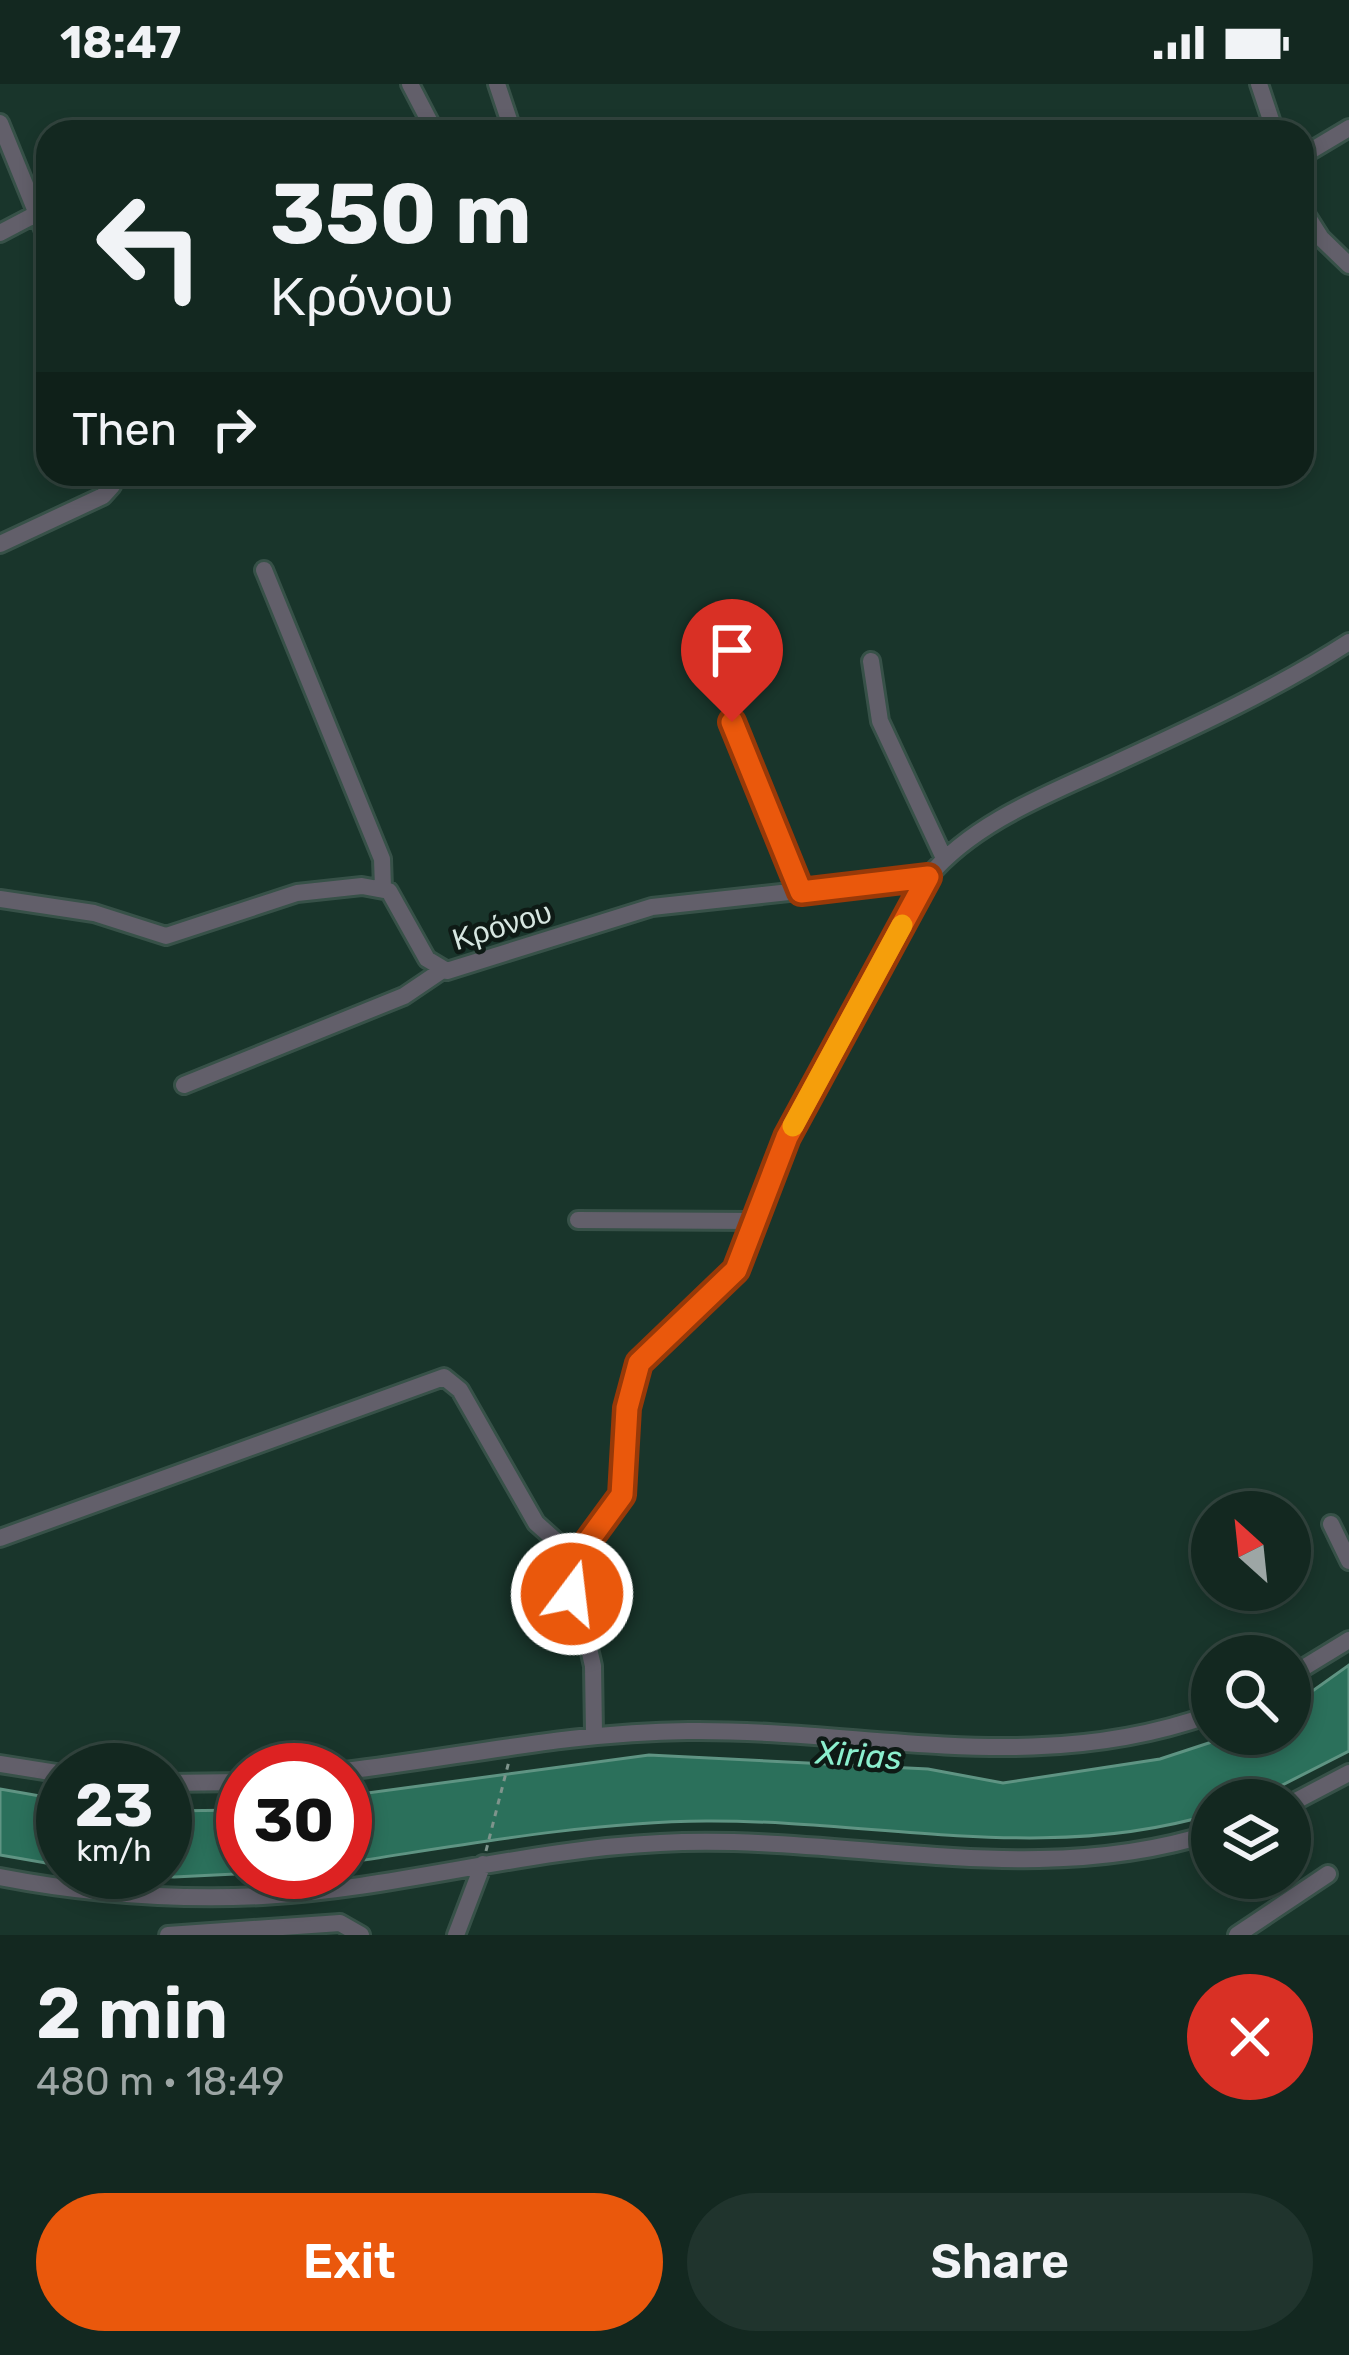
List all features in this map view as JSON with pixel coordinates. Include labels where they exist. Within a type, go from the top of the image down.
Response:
[{"type":"street","points":[[410,84],[429,120]]},
{"type":"street","points":[[497,84],[509,120]]},
{"type":"street","points":[[1259,84],[1271,120]]},
{"type":"street","points":[[0,123],[36,208]]},
{"type":"street","points":[[1314,149],[1349,128]]},
{"type":"street","points":[[0,233],[36,214]]},
{"type":"street","points":[[1314,227],[1349,265]]},
{"type":"street","points":[[0,544],[103,496],[112,486]]},
{"type":"street","name":"Κρόνου","points":[[264,571],[382,859],[383,888],[427,959],[441,971],[465,969],[652,908],[928,877]]},
{"type":"street","points":[[594,1732],[593,1666],[569,1580],[574,1557],[622,1495],[627,1408],[639,1363],[729,1282],[787,1137],[928,877],[944,858],[1018,808],[1215,716],[1349,642]]},
{"type":"street","points":[[871,661],[880,721],[944,858]]},
{"type":"street","points":[[732,722],[801,892]]},
{"type":"street","points":[[0,899],[94,913],[166,936],[297,893],[383,888]]},
{"type":"street","points":[[184,1085],[404,996],[441,971]]},
{"type":"street","points":[[578,1220],[754,1221]]},
{"type":"street","points":[[0,1538],[444,1377],[460,1390],[536,1523],[574,1557]]},
{"type":"street","points":[[1331,1525],[1349,1561]]},
{"type":"street","points":[[1311,1663],[1349,1640]]},
{"type":"street","points":[[372,1767],[594,1732],[751,1732],[1016,1751],[1101,1745],[1191,1720]]},
{"type":"street","points":[[0,1764],[36,1770]]},
{"type":"street","points":[[1311,1793],[1349,1773]]},
{"type":"street","points":[[372,1880],[690,1842],[1064,1862],[1191,1837]]},
{"type":"street","points":[[456,1935],[483,1864]]},
{"type":"street","points":[[1237,1935],[1328,1874]]},
{"type":"street","points":[[0,1876],[110,1894],[216,1895]]},
{"type":"street","points":[[262,1899],[264,1930]]},
{"type":"street","points":[[168,1935],[340,1923],[361,1935]]},
{"type":"path","points":[[483,1864],[514,1743]]},
{"type":"shaded area","points":[[1349,1665],[1349,1751],[1294,1779],[1191,1779],[1191,1819],[1150,1829],[1024,1838],[770,1822],[661,1822],[372,1859],[372,1792],[649,1755],[928,1769],[1003,1783],[1160,1759],[1191,1749],[1191,1755],[1311,1755],[1311,1692]]},
{"type":"shaded area","points":[[0,1789],[36,1795],[36,1861],[0,1855]]},
{"type":"shaded area","points":[[216,1810],[216,1875],[192,1876],[192,1811]]},
{"type":"slow traffic","points":[[793,1126],[902,925]]},
{"type":"route","points":[[572,1594],[570,1566],[622,1495],[634,1372],[653,1345],[729,1282],[787,1137],[928,877],[801,892],[732,722]]},
{"type":"water label","name":"Xirias","points":[[859,1755]]}]
